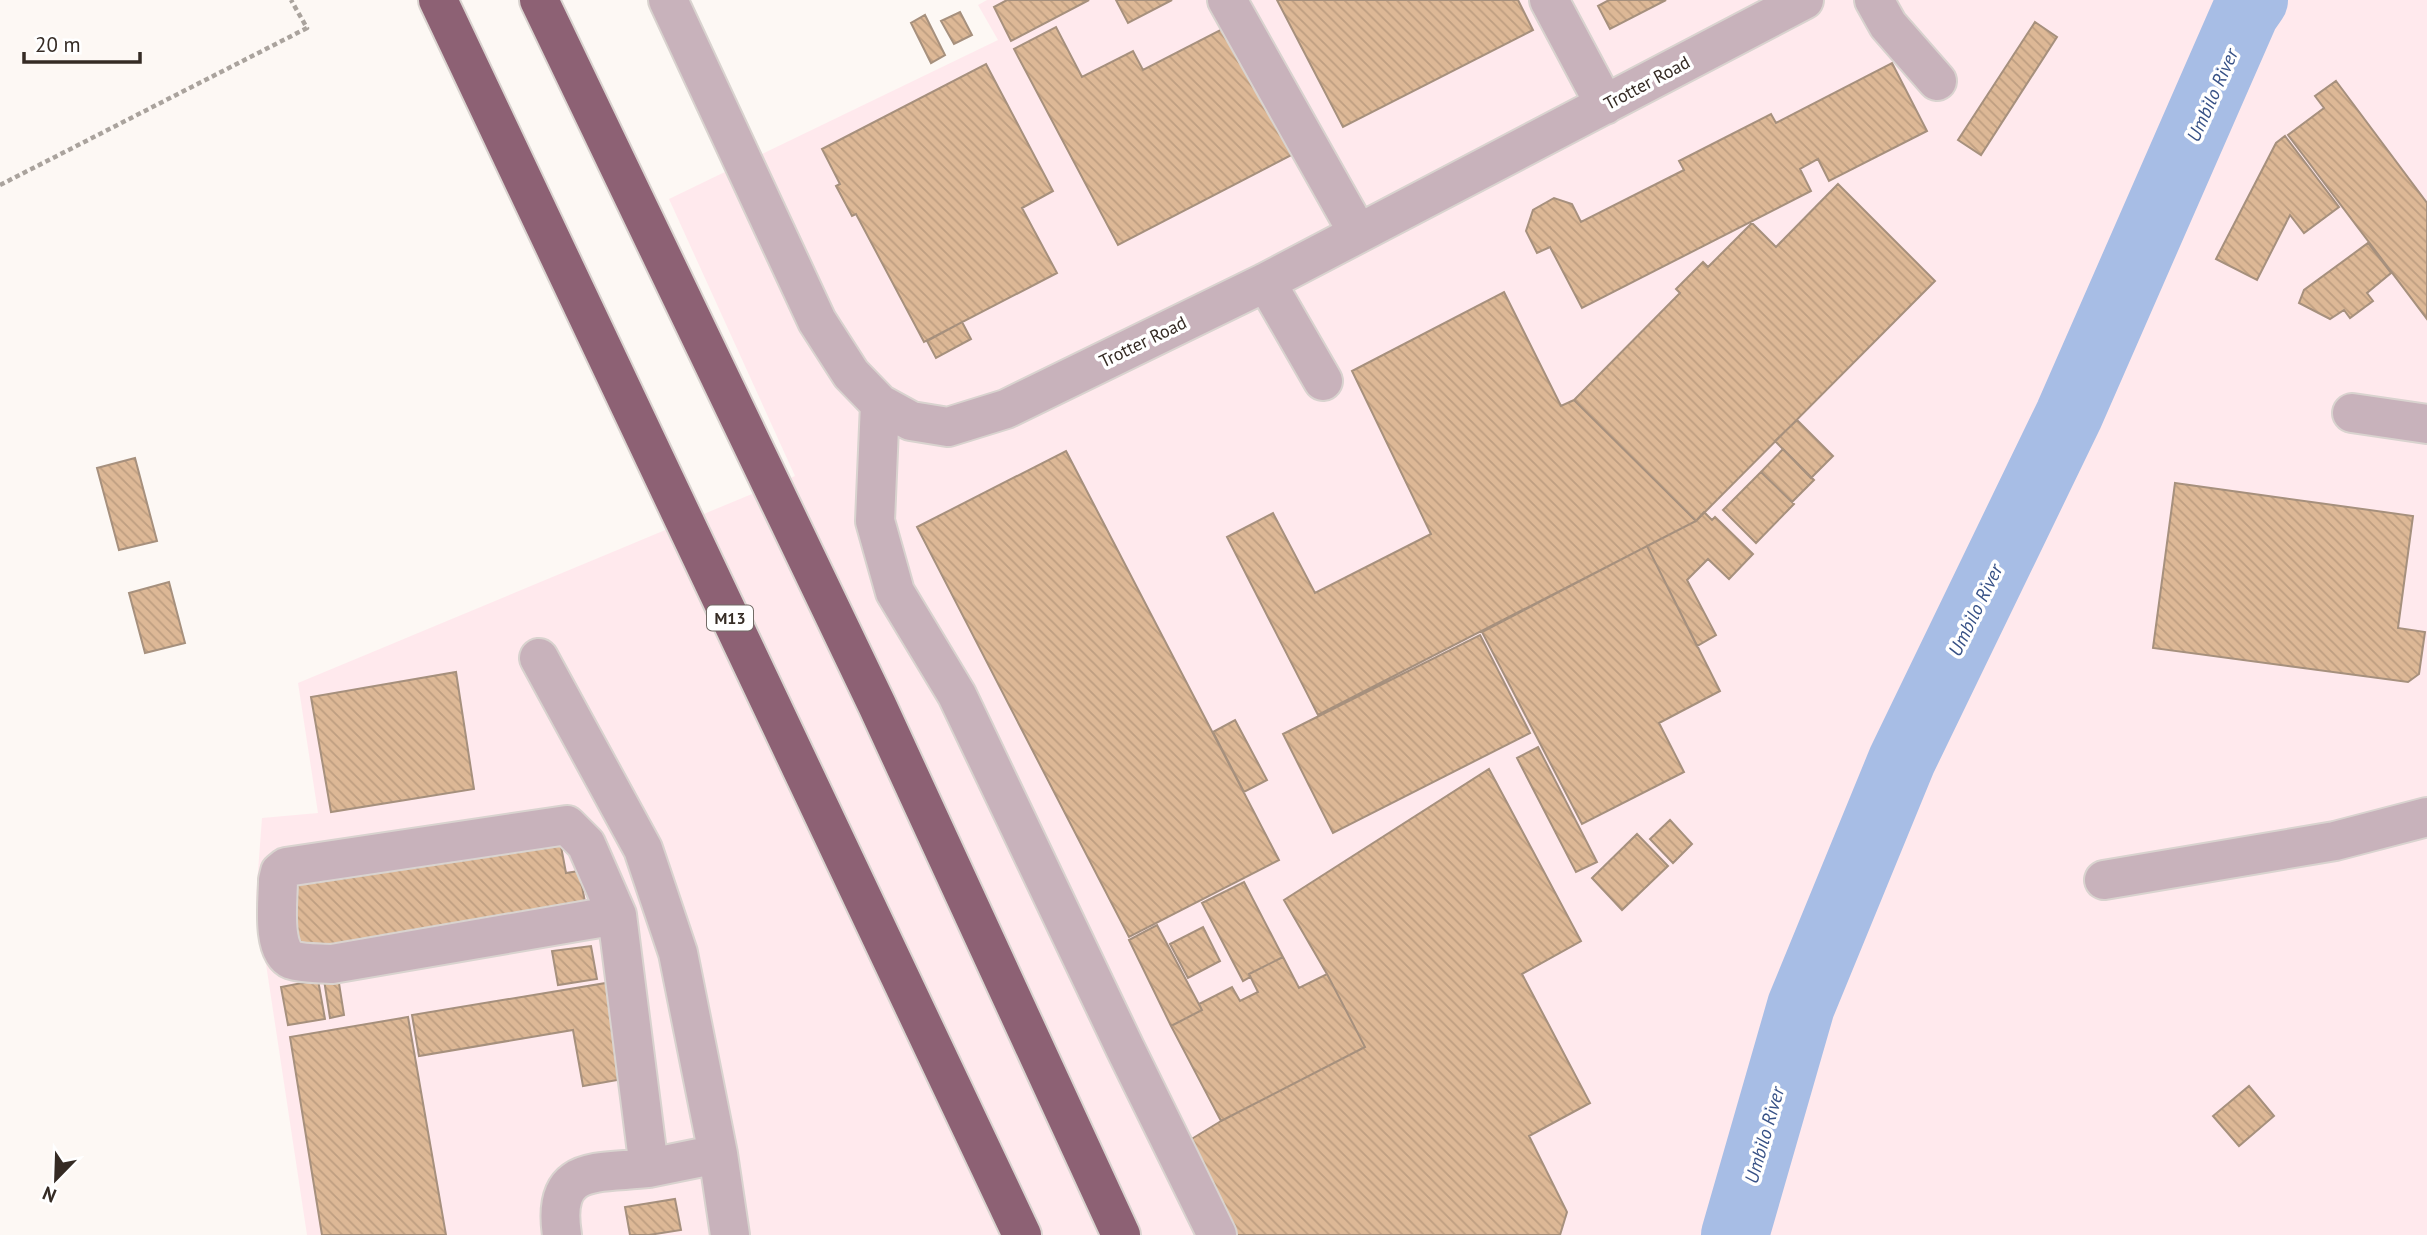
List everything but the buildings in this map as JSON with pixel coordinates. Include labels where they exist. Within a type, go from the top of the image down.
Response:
[{"type":"highway","name":"M13","points":[[438,0],[1022,1235]]},
{"type":"highway","points":[[539,0],[877,705],[1121,1235]]},
{"type":"lane","name":"Trotter Road","points":[[668,0],[817,321],[851,374],[880,404],[911,421],[948,428],[1006,409],[1266,282],[1804,0]]},
{"type":"lane","points":[[1227,0],[1358,233]]},
{"type":"lane","points":[[1549,0],[1605,105]]},
{"type":"lane","points":[[1874,0],[1888,25],[1937,81]]},
{"type":"lane","points":[[1266,282],[1323,381]]},
{"type":"lane","points":[[880,404],[875,521],[895,592],[957,695],[1217,1235]]},
{"type":"lane","points":[[2352,413],[2427,424]]},
{"type":"lane","points":[[539,658],[643,849],[678,953],[718,1154],[730,1235]]},
{"type":"lane","points":[[2104,880],[2335,841],[2427,817]]},
{"type":"lane","points":[[617,915],[332,964],[293,960],[284,954],[279,942],[278,880],[280,872],[286,867],[567,825],[586,844],[617,915],[649,1168]]},
{"type":"lane","points":[[562,1235],[560,1223],[563,1196],[568,1185],[579,1176],[649,1168],[718,1154]]},
{"type":"path","points":[[0,186],[307,28],[292,0]]},
{"type":"shaded area","points":[[987,0],[2427,0],[2427,1235],[307,1235],[256,898],[262,818],[318,813],[298,683],[795,476],[669,199],[998,40],[978,5]]},
{"type":"waterway","name":"Umbilo River","points":[[1735,1235],[1801,1006],[1902,760],[2069,415],[2245,13],[2254,0]]}]
